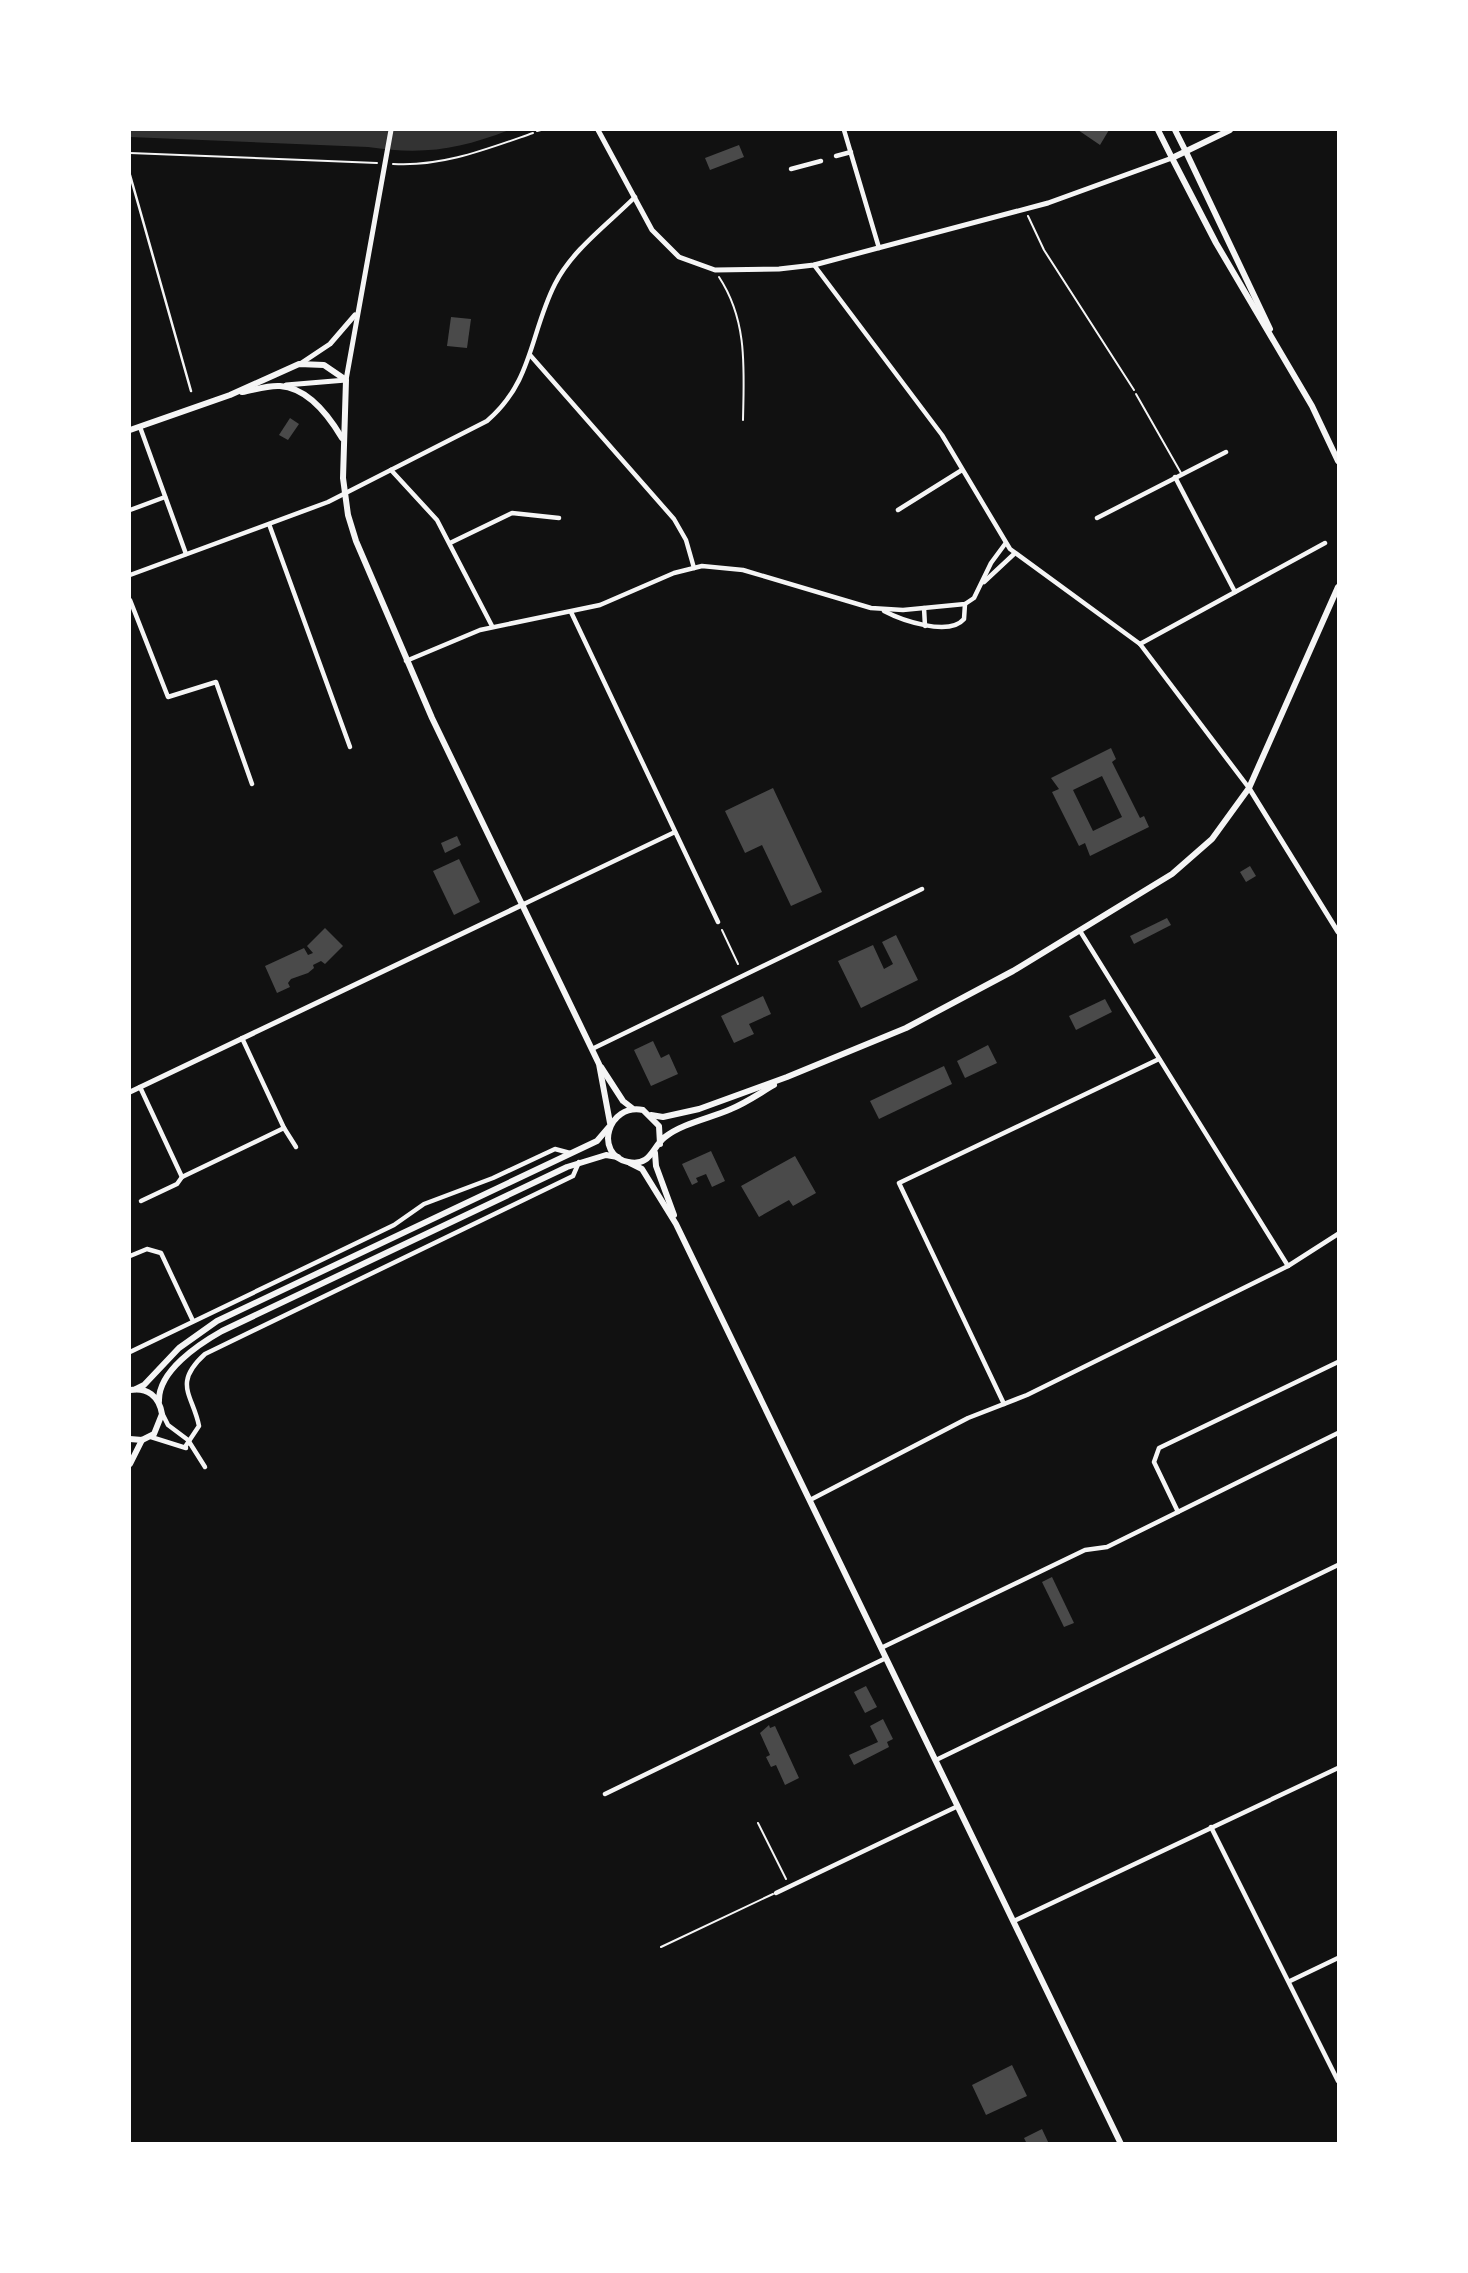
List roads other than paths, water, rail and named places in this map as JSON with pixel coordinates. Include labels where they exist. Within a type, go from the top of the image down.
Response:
[{"type":"main road","points":[[1158,130],[1216,243],[1326,430],[1339,461]]},
{"type":"main road","points":[[1175,130],[1282,352]]},
{"type":"main road","points":[[1172,158],[1230,130]]},
{"type":"main road","points":[[130,430],[230,395],[299,364],[324,365],[345,380],[345,494],[356,541],[406,661],[599,1064],[623,1101],[634,1109],[651,1115],[663,1116],[692,1111],[787,1077],[928,1017],[1080,931],[1156,885],[1192,858],[1223,827],[1249,788],[1339,587]]},
{"type":"main road","points":[[230,395],[281,386],[316,404],[343,439]]},
{"type":"main road","points":[[599,1064],[610,1125],[609,1146],[618,1157]]},
{"type":"main road","points":[[676,1224],[656,1166],[656,1153],[660,1144],[667,1136],[733,1108],[787,1077]]},
{"type":"main road","points":[[132,1390],[144,1385],[179,1348],[217,1321],[597,1141],[620,1113],[634,1109]]},
{"type":"main road","points":[[651,1115],[661,1130],[660,1144]]},
{"type":"main road","points":[[630,1163],[644,1161],[656,1153]]},
{"type":"main road","points":[[130,1439],[142,1440],[150,1437],[159,1427],[162,1414],[159,1394],[179,1363],[212,1336],[579,1163],[606,1155],[618,1157],[642,1169],[676,1224],[1121,2144]]},
{"type":"main road","points":[[132,1390],[149,1392],[159,1401]]},
{"type":"main road","points":[[130,1464],[142,1440]]},
{"type":"street","points":[[281,386],[345,380],[391,130]]},
{"type":"street","points":[[598,130],[664,246],[688,262],[715,270],[779,270],[814,265],[1048,203],[1172,158]]},
{"type":"street","points":[[844,130],[879,248]]},
{"type":"street","points":[[836,156],[851,152]]},
{"type":"street","points":[[791,169],[821,161]]},
{"type":"street","points":[[130,175],[191,391]]},
{"type":"street","points":[[130,575],[345,494],[471,430],[494,415],[512,396],[530,355],[549,296],[560,275],[635,197]]},
{"type":"street","points":[[814,265],[923,409],[1005,544],[1014,554],[1140,644],[1249,788],[1339,932]]},
{"type":"street","points":[[299,364],[330,344],[356,312]]},
{"type":"street","points":[[530,355],[674,519],[686,540],[694,568]]},
{"type":"street","points":[[140,427],[186,554]]},
{"type":"street","points":[[1097,518],[1226,452]]},
{"type":"street","points":[[391,470],[429,509],[450,542],[492,626]]},
{"type":"street","points":[[898,510],[962,470]]},
{"type":"street","points":[[1175,477],[1236,592]]},
{"type":"street","points":[[130,510],[165,497]]},
{"type":"street","points":[[450,542],[512,513],[559,518]]},
{"type":"street","points":[[269,524],[350,747]]},
{"type":"street","points":[[1140,644],[1325,543]]},
{"type":"street","points":[[406,661],[492,626],[600,605],[694,568],[712,566],[743,569],[862,606],[880,609],[965,604],[974,598],[991,563],[1005,544]]},
{"type":"street","points":[[983,582],[1014,554]]},
{"type":"street","points":[[130,600],[169,698],[216,682],[252,784]]},
{"type":"street","points":[[880,609],[925,626],[960,624],[964,620],[965,604]]},
{"type":"street","points":[[924,608],[925,626]]},
{"type":"street","points":[[571,612],[718,922]]},
{"type":"street","points":[[130,1092],[675,832]]},
{"type":"street","points":[[592,1049],[922,889]]},
{"type":"street","points":[[1080,931],[1288,1266]]},
{"type":"street","points":[[242,1038],[284,1128],[296,1147]]},
{"type":"street","points":[[1004,1404],[899,1184],[1159,1059]]},
{"type":"street","points":[[139,1087],[182,1177]]},
{"type":"street","points":[[141,1201],[177,1184],[182,1177],[284,1128]]},
{"type":"street","points":[[130,1352],[387,1229],[424,1204],[494,1178],[555,1149],[571,1153]]},
{"type":"street","points":[[185,1447],[199,1423],[188,1402],[188,1378],[196,1362],[211,1349],[573,1176],[579,1163]]},
{"type":"street","points":[[810,1500],[968,1418],[1004,1404],[1288,1266],[1339,1234]]},
{"type":"street","points":[[130,1256],[147,1249],[161,1253],[193,1321]]},
{"type":"street","points":[[1178,1512],[1154,1462],[1159,1448],[1339,1362]]},
{"type":"street","points":[[162,1414],[169,1425],[189,1441],[205,1467]]},
{"type":"street","points":[[881,1647],[1085,1550],[1107,1547],[1339,1433]]},
{"type":"street","points":[[150,1437],[193,1448]]},
{"type":"street","points":[[936,1760],[1339,1565]]},
{"type":"street","points":[[605,1794],[886,1658]]},
{"type":"street","points":[[1014,1921],[1339,1768]]},
{"type":"street","points":[[776,1893],[958,1806]]},
{"type":"street","points":[[1211,1827],[1276,1962],[1290,1981],[1339,2081]]},
{"type":"street","points":[[1290,1981],[1339,1958]]},
{"type":"lane","points":[[1136,394],[1181,474]]},
{"type":"lane","points":[[661,1947],[776,1893]]}]
